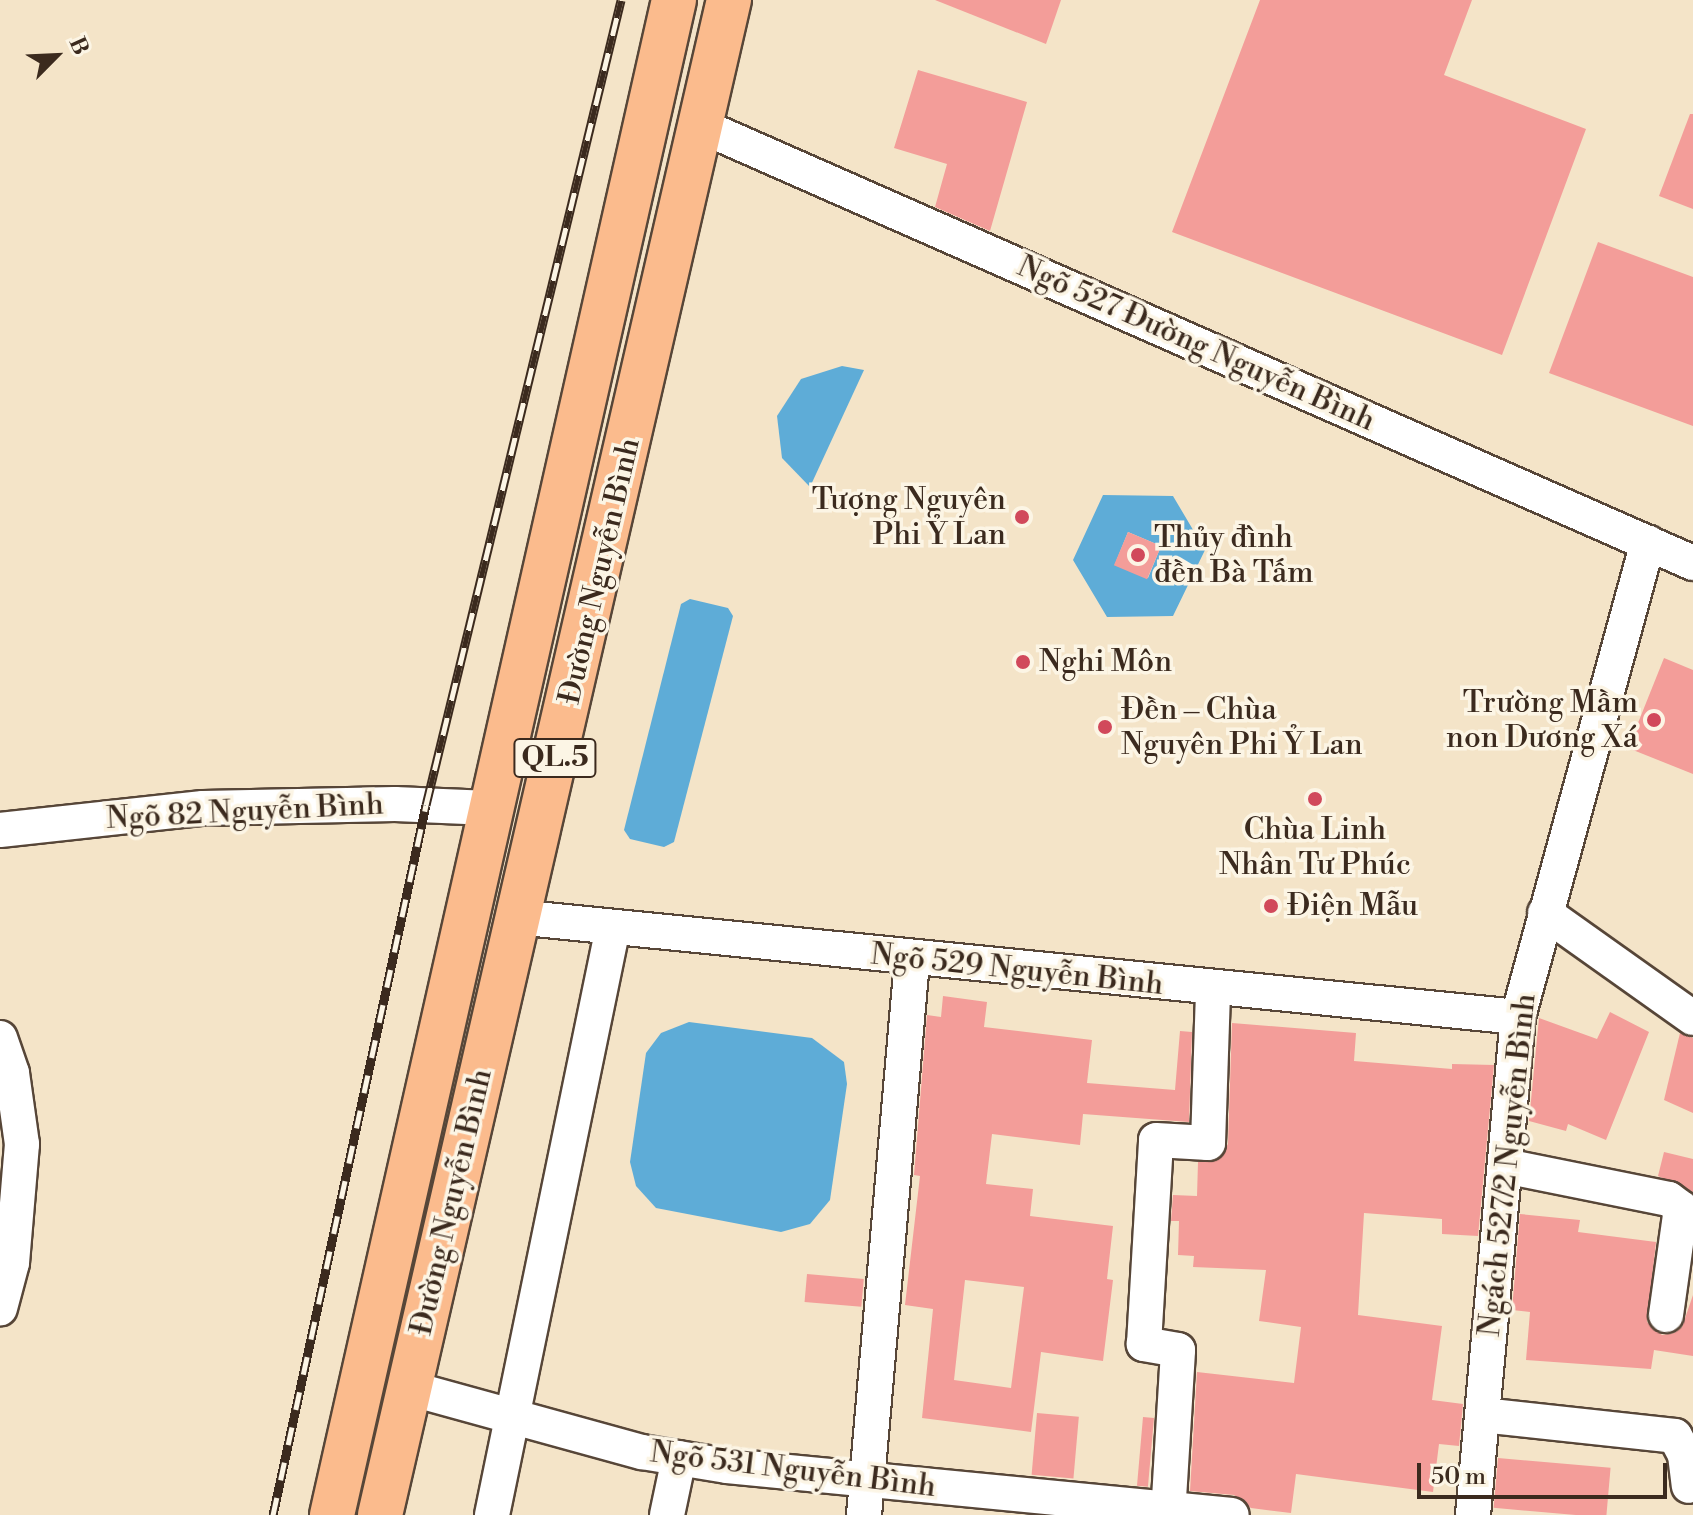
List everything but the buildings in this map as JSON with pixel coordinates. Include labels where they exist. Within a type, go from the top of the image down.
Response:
[{"type":"highway","name":"Đường Nguyễn Bình","points":[[332,1515],[674,0]]},
{"type":"highway","name":"Đường Nguyễn Bình","points":[[380,1515],[516,917],[617,505],[729,0]]},
{"type":"street","name":"Ngõ 527 Đường Nguyễn Bình","points":[[699,125],[1693,563]]},
{"type":"street","name":"Ngách 527/2 Nguyễn Bình","points":[[1473,1515],[1518,1017],[1648,543]]},
{"type":"street","name":"Ngõ 82 Nguyễn Bình","points":[[0,830],[203,808],[395,804],[490,808]]},
{"type":"street","points":[[1545,913],[1693,1018]]},
{"type":"street","name":"Ngõ 529 Nguyễn Bình","points":[[516,917],[912,961],[1518,1017]]},
{"type":"street","points":[[492,1515],[613,927]]},
{"type":"street","points":[[865,1499],[912,961]]},
{"type":"street","points":[[1169,1512],[1178,1350],[1144,1344],[1156,1140],[1208,1143],[1213,989]]},
{"type":"street","points":[[0,1038],[12,1073],[22,1144],[12,1263],[0,1308]]},
{"type":"street","points":[[1505,1166],[1669,1199],[1681,1208],[1666,1315]]},
{"type":"street","name":"Ngõ 531 Nguyễn Bình","points":[[409,1388],[513,1413],[611,1444],[865,1499],[1232,1515]]},
{"type":"street","points":[[1482,1415],[1675,1436],[1685,1455],[1689,1486]]},
{"type":"street","points":[[667,1515],[679,1458]]},
{"type":"water","points":[[842,366],[864,370],[810,487],[782,458],[777,416],[801,379]]},
{"type":"water","points":[[1103,495],[1173,496],[1205,550],[1173,616],[1107,617],[1073,560]],"holes":[[[1128,532],[1161,546],[1148,578],[1115,564]]]},
{"type":"water","points":[[690,599],[728,608],[733,616],[674,842],[664,847],[630,839],[624,830],[681,604]]},
{"type":"water","points":[[689,1022],[812,1038],[844,1062],[847,1084],[830,1200],[810,1224],[781,1232],[656,1208],[636,1186],[630,1162],[646,1053],[661,1033]]},
{"type":"railway","points":[[273,1515],[426,805],[621,0]]},
{"type":"place","name":"Tượng Nguyên Phi Ỷ Lan","points":[[1022,517]]},
{"type":"place","name":"Thủy đình đền Bà Tấm","points":[[1138,555]]},
{"type":"place","name":"Nghi Môn","points":[[1023,662]]},
{"type":"place","name":"Trường Mầm non Dương Xá","points":[[1654,720]]},
{"type":"place","name":"Đền – Chùa Nguyên Phi Ỷ Lan","points":[[1105,727]]},
{"type":"place","name":"Chùa Linh Nhân Tư Phúc","points":[[1315,799]]},
{"type":"place","name":"Điện Mẫu","points":[[1271,906]]}]
